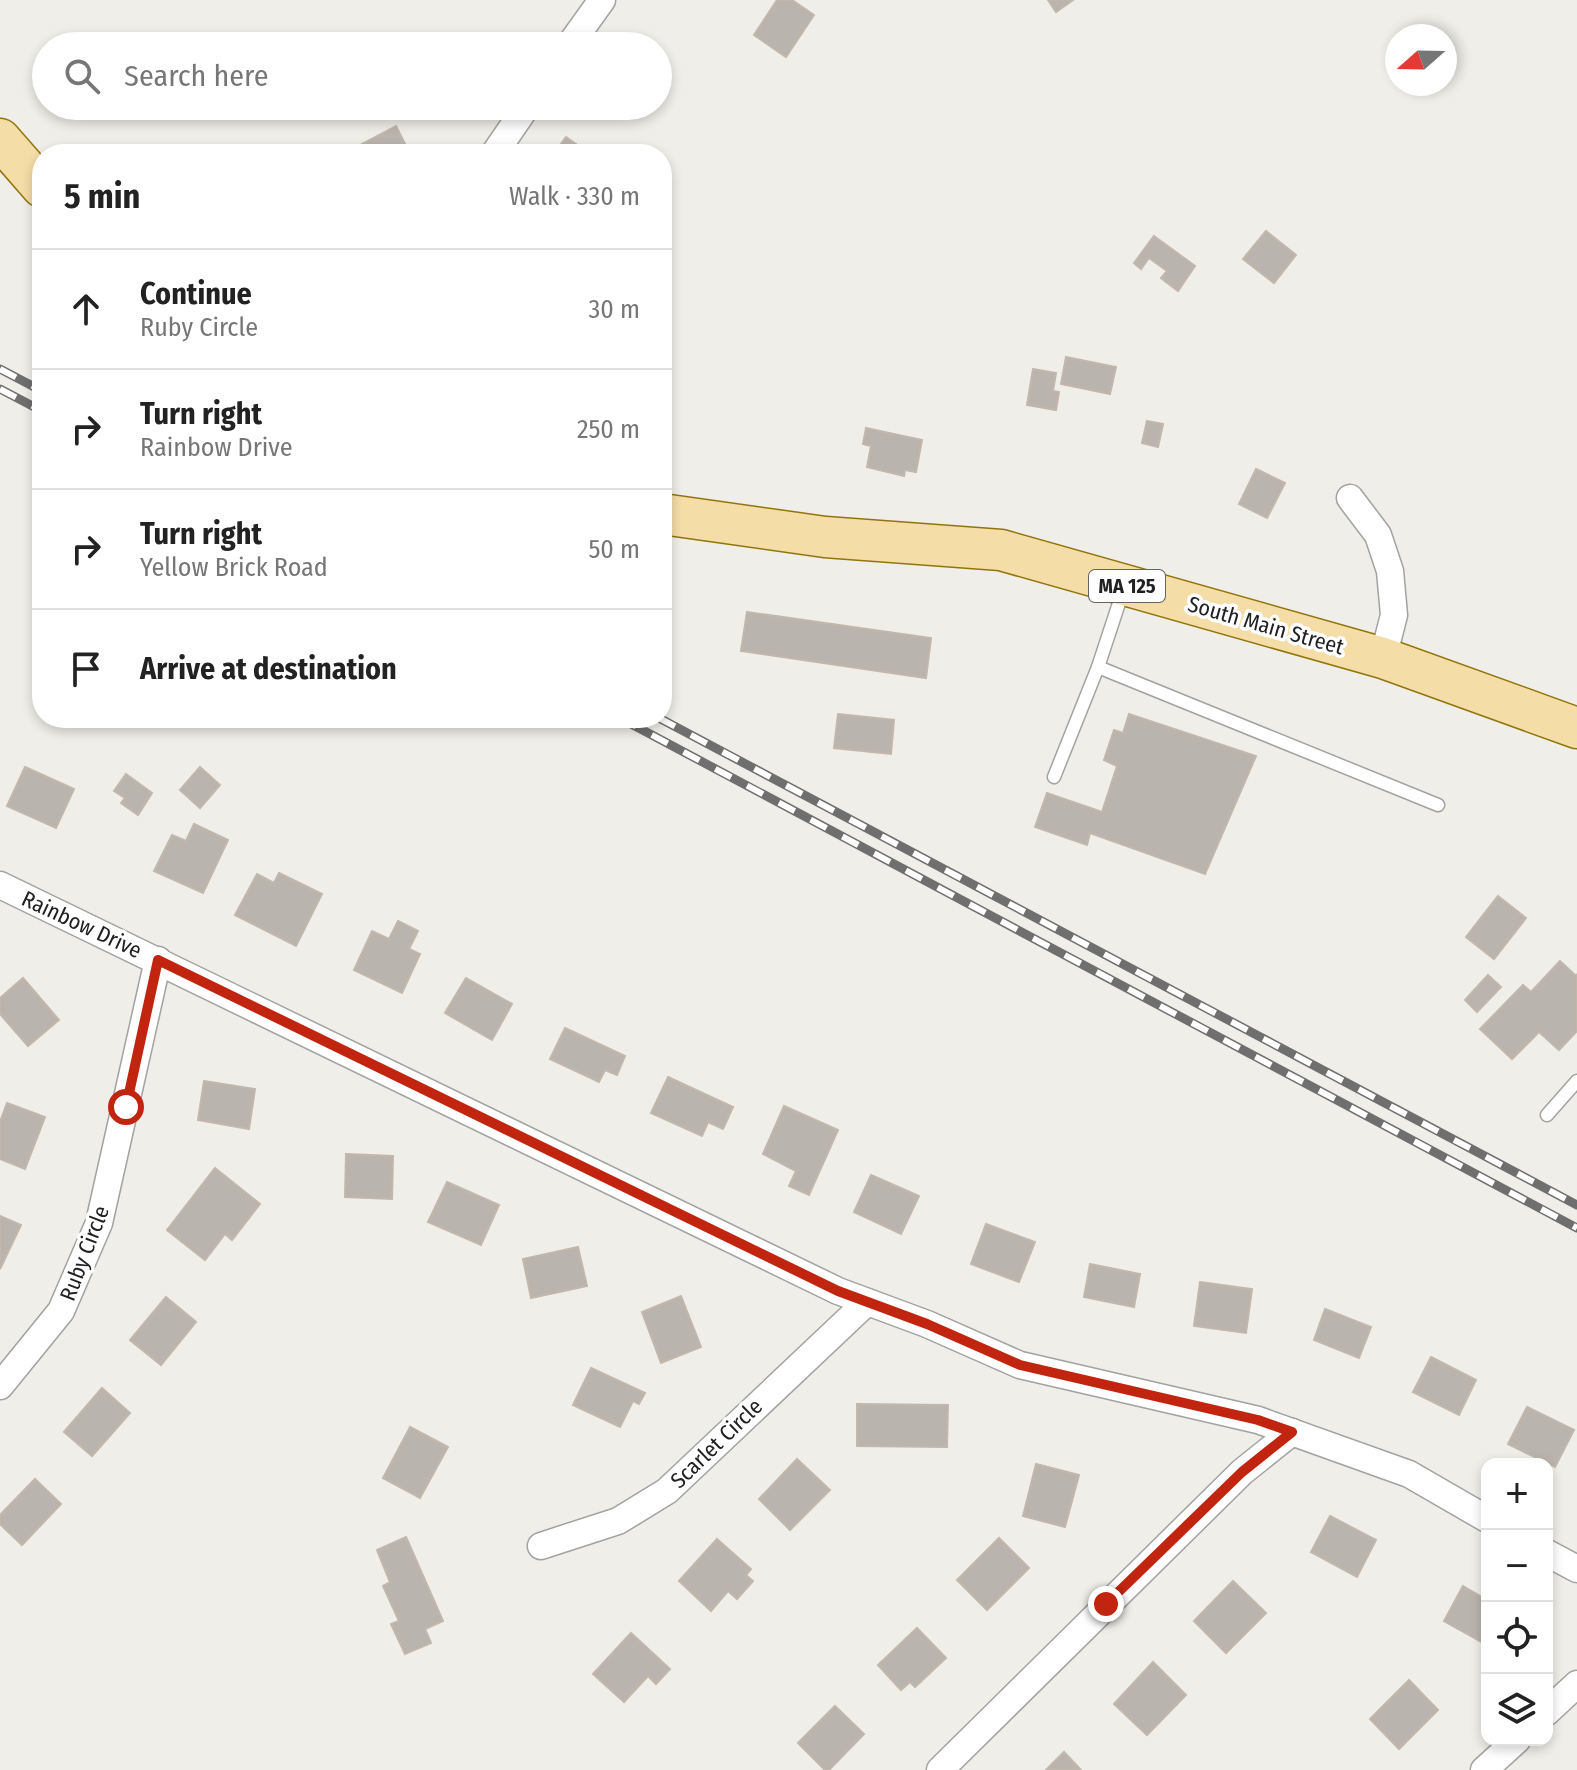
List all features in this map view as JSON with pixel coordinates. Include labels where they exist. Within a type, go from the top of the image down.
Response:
[{"type":"main road","points":[[0,139],[32,176]]},
{"type":"main road","name":"South Main Street","points":[[672,515],[825,537],[1001,550],[1383,658],[1576,724]]},
{"type":"street","points":[[579,32],[602,0]]},
{"type":"street","points":[[501,144],[517,120]]},
{"type":"street","points":[[1350,498],[1378,535],[1390,571],[1394,615],[1383,658]]},
{"type":"street","name":"Rainbow Drive","points":[[0,885],[838,1291],[1020,1365],[1258,1420],[1409,1474],[1481,1516]]},
{"type":"street","name":"Ruby Circle","points":[[0,1386],[61,1311],[99,1223],[158,960]]},
{"type":"street","name":"Scarlet Circle","points":[[541,1546],[618,1521],[667,1491],[867,1302]]},
{"type":"street","points":[[940,1770],[1242,1472],[1292,1432]]},
{"type":"street","points":[[1553,1556],[1577,1569]]},
{"type":"street","points":[[1553,1706],[1577,1684]]},
{"type":"street","points":[[1484,1770],[1510,1746]]},
{"type":"lane","points":[[1054,777],[1098,667],[1125,585]]},
{"type":"lane","points":[[1098,667],[1438,805]]},
{"type":"lane","points":[[1547,1115],[1577,1081]]},
{"type":"building","points":[[777,0],[792,0],[814,15],[786,57],[754,35]]},
{"type":"building","points":[[1048,0],[1073,0],[1056,12]]},
{"type":"building","points":[[396,126],[405,144],[362,144]]},
{"type":"building","points":[[566,137],[576,144],[561,144]]},
{"type":"building","points":[[1266,231],[1296,255],[1274,283],[1243,259]]},
{"type":"building","points":[[1154,236],[1195,266],[1178,291],[1161,278],[1167,271],[1149,258],[1141,269],[1134,263]]},
{"type":"building","points":[[1066,357],[1116,367],[1110,394],[1061,384]]},
{"type":"building","points":[[1033,369],[1056,373],[1053,391],[1059,392],[1056,410],[1027,405]]},
{"type":"building","points":[[1147,421],[1163,424],[1158,447],[1142,443]]},
{"type":"building","points":[[866,428],[922,440],[916,472],[905,470],[904,476],[867,467],[871,446],[863,444]]},
{"type":"building","points":[[1256,469],[1285,483],[1267,518],[1239,504]]},
{"type":"building","points":[[747,612],[931,638],[926,678],[741,651]]},
{"type":"building","points":[[838,714],[894,720],[891,754],[834,748]]},
{"type":"building","points":[[1129,714],[1256,756],[1205,874],[1090,833],[1087,845],[1035,827],[1047,793],[1102,812],[1117,766],[1104,760],[1114,730],[1123,733]]},
{"type":"building","points":[[25,767],[74,789],[56,828],[7,806]]},
{"type":"building","points":[[200,767],[220,785],[200,808],[180,790]]},
{"type":"building","points":[[126,774],[152,793],[138,815],[121,803],[125,798],[114,791]]},
{"type":"building","points":[[194,824],[228,840],[203,893],[154,871],[172,835],[186,841]]},
{"type":"building","points":[[279,873],[322,894],[296,946],[235,915],[257,874],[274,883]]},
{"type":"building","points":[[1498,896],[1526,918],[1494,959],[1466,937]]},
{"type":"building","points":[[398,921],[418,931],[409,949],[420,954],[402,993],[354,970],[372,931],[389,939]]},
{"type":"building","points":[[1560,961],[1577,974],[1577,1031],[1559,1050],[1539,1032],[1512,1059],[1480,1029],[1523,985],[1531,992]]},
{"type":"building","points":[[1488,975],[1501,987],[1477,1012],[1465,1000]]},
{"type":"building","points":[[23,978],[59,1020],[28,1046],[0,1014],[0,998]]},
{"type":"building","points":[[466,978],[512,1004],[492,1040],[445,1013]]},
{"type":"building","points":[[565,1028],[625,1056],[617,1075],[605,1070],[599,1082],[550,1059]]},
{"type":"building","points":[[668,1077],[733,1107],[723,1129],[708,1122],[702,1136],[651,1113]]},
{"type":"building","points":[[204,1081],[255,1089],[249,1129],[198,1120]]},
{"type":"building","points":[[7,1103],[45,1117],[25,1169],[0,1159],[0,1122]]},
{"type":"building","points":[[784,1106],[838,1130],[809,1195],[789,1186],[796,1171],[763,1154]]},
{"type":"building","points":[[346,1154],[393,1156],[392,1199],[345,1197]]},
{"type":"building","points":[[215,1168],[260,1204],[232,1240],[225,1234],[205,1260],[167,1230]]},
{"type":"building","points":[[871,1175],[919,1196],[901,1234],[854,1212]]},
{"type":"building","points":[[447,1182],[499,1205],[481,1245],[428,1222]]},
{"type":"building","points":[[0,1216],[21,1225],[0,1269]]},
{"type":"building","points":[[986,1224],[1035,1242],[1019,1282],[971,1264]]},
{"type":"building","points":[[578,1247],[587,1286],[531,1298],[523,1259]]},
{"type":"building","points":[[1090,1264],[1140,1274],[1134,1307],[1084,1297]]},
{"type":"building","points":[[1200,1282],[1252,1289],[1246,1333],[1194,1326]]},
{"type":"building","points":[[681,1296],[701,1347],[661,1363],[642,1312]]},
{"type":"building","points":[[166,1297],[196,1322],[161,1365],[130,1340]]},
{"type":"building","points":[[1325,1309],[1371,1327],[1359,1358],[1314,1340]]},
{"type":"building","points":[[1431,1357],[1476,1380],[1459,1415],[1413,1392]]},
{"type":"building","points":[[591,1368],[645,1393],[639,1404],[633,1401],[620,1427],[573,1405]]},
{"type":"building","points":[[102,1388],[130,1413],[92,1456],[64,1432]]},
{"type":"building","points":[[857,1404],[948,1405],[947,1447],[857,1446]]},
{"type":"building","points":[[1527,1407],[1574,1430],[1555,1467],[1553,1458],[1537,1458],[1508,1444]]},
{"type":"building","points":[[410,1427],[448,1447],[420,1498],[383,1478]]},
{"type":"building","points":[[797,1459],[830,1490],[790,1530],[759,1499]]},
{"type":"building","points":[[1036,1464],[1079,1475],[1065,1527],[1023,1516]]},
{"type":"building","points":[[35,1479],[61,1504],[22,1545],[0,1524],[0,1515]]},
{"type":"building","points":[[1330,1516],[1376,1540],[1357,1577],[1311,1552]]},
{"type":"building","points":[[406,1537],[443,1621],[425,1629],[431,1643],[405,1654],[391,1624],[399,1621],[383,1586],[390,1582],[377,1550]]},
{"type":"building","points":[[999,1538],[1029,1568],[987,1610],[957,1580]]},
{"type":"building","points":[[717,1539],[751,1569],[746,1575],[753,1581],[737,1599],[728,1591],[711,1611],[679,1581]]},
{"type":"building","points":[[1233,1581],[1266,1613],[1226,1653],[1194,1621]]},
{"type":"building","points":[[1463,1586],[1481,1596],[1481,1642],[1444,1621]]},
{"type":"building","points":[[917,1628],[946,1658],[915,1687],[910,1682],[901,1690],[878,1665]]},
{"type":"building","points":[[631,1633],[670,1669],[656,1684],[648,1676],[624,1702],[593,1674]]},
{"type":"building","points":[[1153,1662],[1186,1695],[1147,1735],[1114,1704]]},
{"type":"building","points":[[1409,1680],[1438,1710],[1399,1749],[1370,1719]]},
{"type":"building","points":[[835,1706],[864,1734],[829,1770],[825,1770],[798,1743]]},
{"type":"building","points":[[1064,1752],[1081,1770],[1046,1770]]},
{"type":"railway","points":[[0,369],[32,386]]},
{"type":"railway","points":[[0,389],[32,406]]},
{"type":"railway","points":[[672,725],[1577,1205]]},
{"type":"railway","points":[[639,728],[1577,1228]]},
{"type":"route","points":[[126,1107],[158,960],[838,1291],[927,1324],[1020,1365],[1258,1420],[1292,1432],[1242,1472],[1106,1604]]}]
